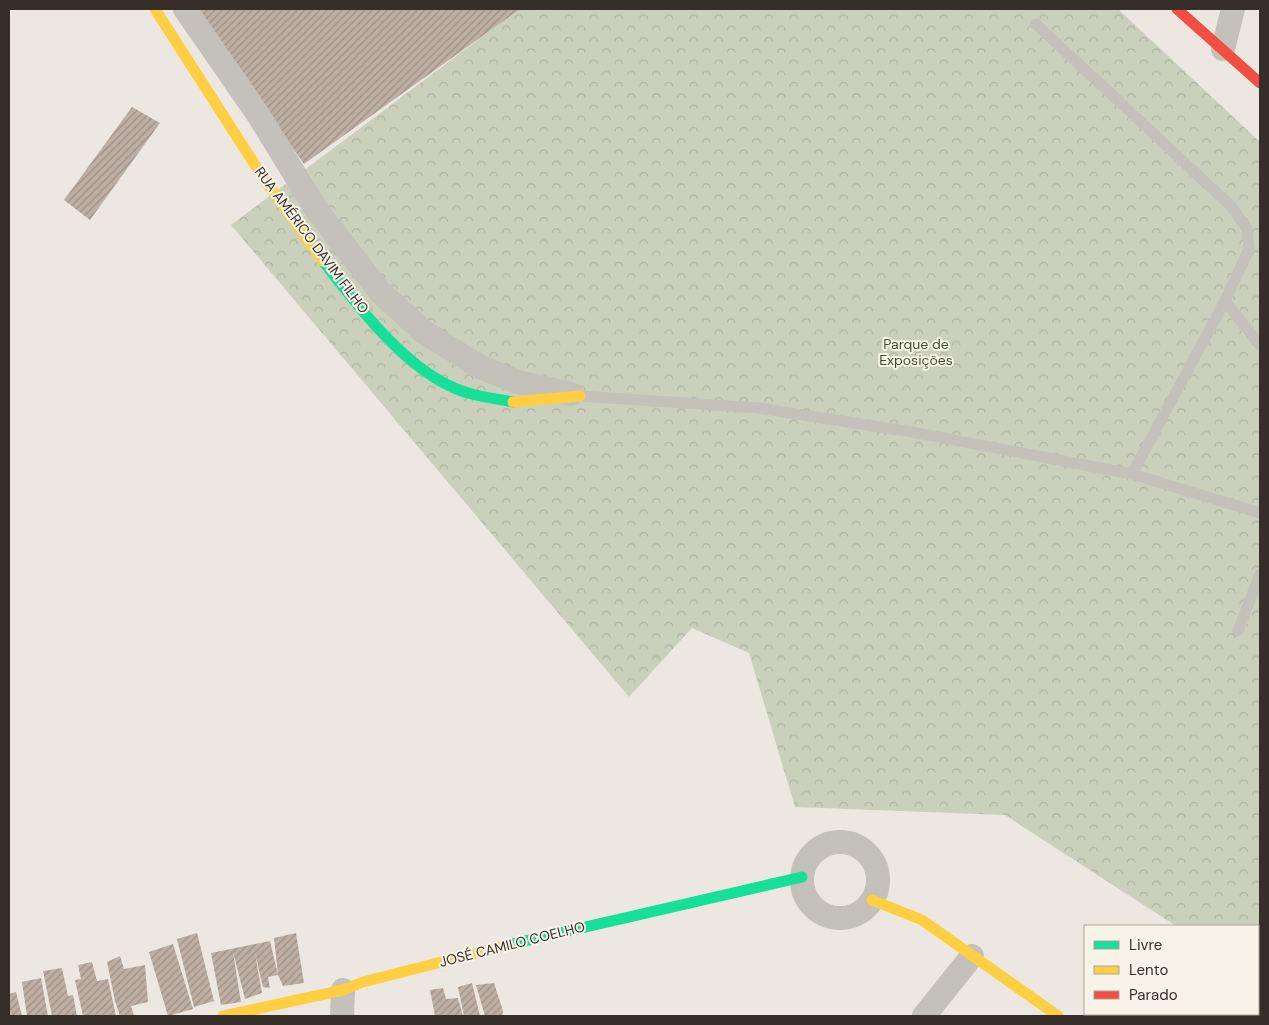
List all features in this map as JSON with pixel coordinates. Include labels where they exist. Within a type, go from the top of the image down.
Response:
[{"type":"street","name":"RUA AMÉRICO DAVIM FILHO","points":[[155,9],[188,57],[264,179],[352,300],[407,357],[449,386],[473,395],[520,403],[580,396]]},
{"type":"street","name":"RUA AMÉRICO DAVIM FILHO","points":[[185,9],[258,116],[322,217],[381,293],[424,332],[480,368],[518,382],[580,396]]},
{"type":"street","points":[[1177,9],[1260,83]]},
{"type":"street","points":[[1223,49],[1233,9]]},
{"type":"street","points":[[188,57],[208,41]]},
{"type":"street","points":[[236,133],[258,116]]},
{"type":"street","points":[[833,842],[846,842],[858,846],[872,859],[878,876],[877,889],[872,900],[864,909],[853,916],[841,918],[828,916],[818,910],[809,901],[804,890],[802,877],[805,865],[812,854],[822,846],[833,842]]},
{"type":"street","name":"JOSÉ CAMILO COELHO","points":[[223,1016],[343,990],[363,982],[568,929],[802,877]]},
{"type":"street","points":[[872,900],[922,920],[1058,1016]]},
{"type":"street","points":[[924,1016],[972,956]]},
{"type":"street","points":[[342,1016],[343,990]]},
{"type":"lane","points":[[1036,24],[1232,206],[1247,229],[1249,249],[1225,301],[1132,474]]},
{"type":"lane","points":[[1225,301],[1260,345]]},
{"type":"lane","points":[[580,396],[758,408],[912,432],[1132,474],[1260,513]]},
{"type":"lane","points":[[1238,631],[1260,574]]},
{"type":"green space","name":"Parque de Exposições","points":[[519,9],[1118,9],[1260,142],[1260,965],[1259,925],[1174,925],[1005,815],[795,807],[749,653],[692,628],[629,697],[231,225]]},
{"type":"building","points":[[196,9],[520,9],[304,164]]},
{"type":"building","points":[[132,107],[160,123],[90,220],[64,200]]},
{"type":"building","points":[[197,933],[214,1001],[194,1007],[177,939]]},
{"type":"building","points":[[296,933],[304,983],[283,986],[278,975],[274,938]]},
{"type":"building","points":[[270,941],[278,975],[268,977],[270,988],[263,987],[255,953],[262,993],[245,999],[233,952],[241,1002],[221,1005],[211,953]]},
{"type":"building","points":[[173,944],[193,1009],[168,1016],[149,952]]},
{"type":"building","points":[[120,956],[124,969],[145,965],[148,1002],[131,1006],[134,1016],[120,1016],[115,1001],[107,962]]},
{"type":"building","points":[[92,962],[97,981],[108,979],[116,1016],[83,1016],[75,980],[81,979],[78,965]]},
{"type":"building","points":[[62,968],[68,996],[73,995],[77,1016],[52,1016],[43,971]]},
{"type":"building","points":[[41,978],[48,1016],[27,1016],[22,982]]},
{"type":"building","points":[[472,983],[480,1016],[464,1016],[458,987]]},
{"type":"building","points":[[494,983],[503,1011],[502,1016],[485,1016],[476,985]]},
{"type":"building","points":[[443,988],[446,999],[458,998],[463,1016],[435,1016],[430,990]]},
{"type":"building","points":[[16,992],[22,1016],[9,1016],[9,994]]},
{"type":"building","points":[[1148,1015],[1194,1015],[1194,1016]]},
{"type":"building","points":[[1210,1015],[1236,1015],[1236,1016]]},
{"type":"traffic: fast","points":[[323,261],[381,331],[414,363],[432,376],[465,392],[513,402]]},
{"type":"traffic: fast","points":[[508,945],[802,877]]},
{"type":"traffic: slow","points":[[155,9],[264,179],[323,261]]},
{"type":"traffic: slow","points":[[513,402],[580,396]]},
{"type":"traffic: slow","points":[[872,900],[922,920],[1058,1016]]},
{"type":"traffic: slow","points":[[223,1016],[343,990],[363,982],[508,945]]},
{"type":"traffic: jam","points":[[1177,9],[1260,83]]}]
